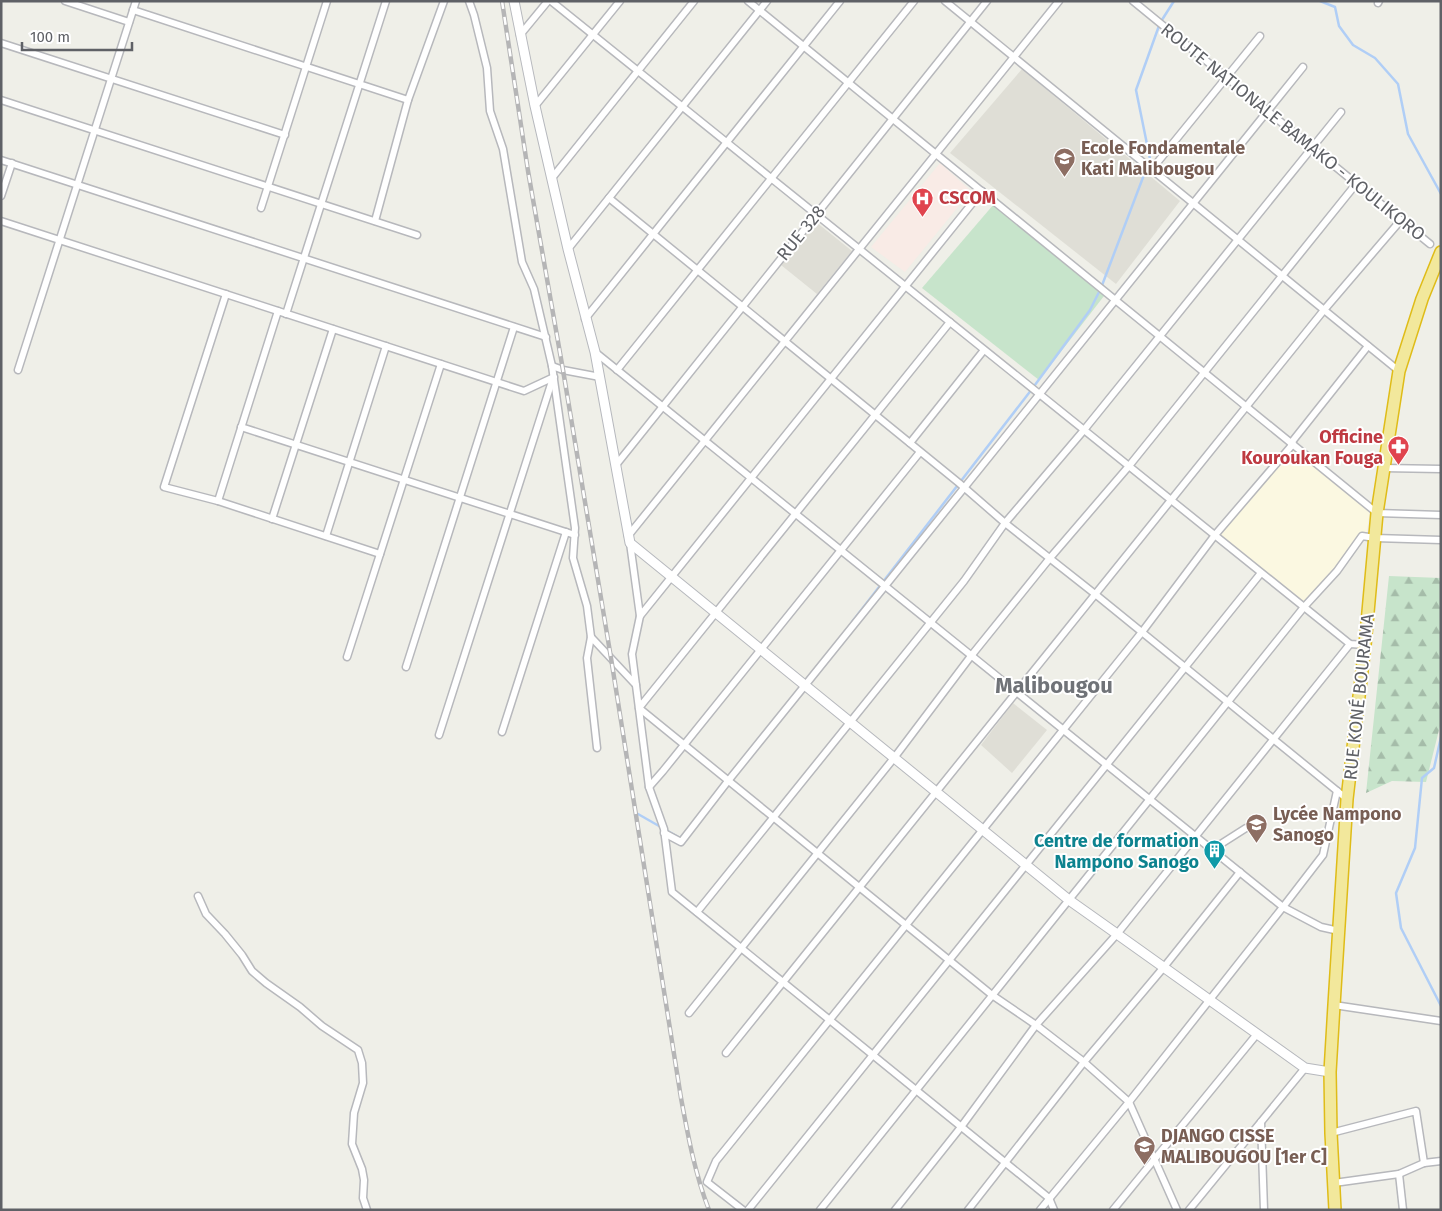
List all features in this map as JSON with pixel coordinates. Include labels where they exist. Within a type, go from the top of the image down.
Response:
[{"type":"highway","name":"RUE KONÉ BOURAMA","points":[[1335,1210],[1330,1072],[1334,1005],[1347,799],[1365,644],[1377,513],[1399,371],[1422,299],[1441,252]]},
{"type":"street","points":[[65,1],[129,22]]},
{"type":"street","points":[[18,370],[136,1]]},
{"type":"street","points":[[262,208],[327,1]]},
{"type":"street","points":[[286,314],[386,1]]},
{"type":"street","points":[[375,221],[408,100],[444,1]]},
{"type":"street","points":[[470,1],[487,68],[490,111],[503,149],[522,262],[534,289],[554,377],[575,528],[573,558],[587,606],[591,637],[587,658],[597,748]]},
{"type":"street","points":[[514,1],[535,106],[585,319],[595,352],[616,465],[640,616],[632,654],[649,787],[664,833],[672,892],[1049,1198],[1054,1210]]},
{"type":"street","points":[[520,36],[549,1],[1350,644],[1365,644]]},
{"type":"street","points":[[535,106],[620,1]]},
{"type":"street","points":[[552,178],[694,1]]},
{"type":"street","points":[[748,1],[1377,513],[1441,515]]},
{"type":"street","points":[[568,249],[767,1]]},
{"type":"street","points":[[585,319],[840,1]]},
{"type":"street","points":[[617,370],[914,1]]},
{"type":"street","points":[[945,1],[1399,371]]},
{"type":"street","name":"RUE 328","points":[[616,465],[987,1]]},
{"type":"street","points":[[629,539],[705,441],[1059,1]]},
{"type":"street","name":"ROUTE NATIONALE BAMAKO - KOULIKORO","points":[[1133,1],[1430,244]]},
{"type":"street","points":[[133,10],[408,100]]},
{"type":"street","points":[[1152,170],[1260,36]]},
{"type":"street","points":[[1,42],[285,135]]},
{"type":"street","points":[[664,833],[681,842],[728,781],[1303,67]]},
{"type":"street","points":[[1,100],[417,235]]},
{"type":"street","points":[[697,912],[964,581],[1005,523],[1084,430],[1340,112]]},
{"type":"street","points":[[1,160],[546,337]]},
{"type":"street","points":[[1,196],[12,163]]},
{"type":"street","points":[[689,1013],[894,758],[971,656],[1050,558],[1129,466],[1356,184]]},
{"type":"street","points":[[640,616],[982,191]]},
{"type":"street","points":[[609,198],[910,443],[1005,523],[1347,799]]},
{"type":"street","points":[[726,1054],[1246,406],[1324,310],[1401,220]]},
{"type":"street","points":[[1,221],[524,391],[554,377]]},
{"type":"street","points":[[226,294],[164,488],[218,501],[380,554]]},
{"type":"street","points":[[218,501],[278,311]]},
{"type":"street","points":[[639,708],[950,322]]},
{"type":"street","points":[[406,667],[514,327]]},
{"type":"street","points":[[272,519],[333,329]]},
{"type":"street","points":[[326,536],[386,346]]},
{"type":"street","points":[[743,1210],[707,1182],[716,1161],[1142,632],[1215,536],[1292,443],[1368,346]]},
{"type":"street","points":[[910,443],[984,350]]},
{"type":"street","points":[[595,352],[1283,907],[1321,927],[1339,931]]},
{"type":"street","points":[[348,657],[441,364]]},
{"type":"street","points":[[552,366],[600,377]]},
{"type":"street","points":[[440,735],[554,377]]},
{"type":"street","points":[[241,427],[575,535]]},
{"type":"street","points":[[649,787],[920,452]]},
{"type":"street","points":[[1383,468],[1441,470]]},
{"type":"street","points":[[502,732],[566,532]]},
{"type":"street","points":[[820,1210],[1304,607],[1337,571],[1362,536],[1441,540]]},
{"type":"street","points":[[629,539],[672,577],[1069,900],[1305,1068],[1330,1072]]},
{"type":"street","points":[[748,1210],[1261,572]]},
{"type":"street","points":[[591,637],[636,685]]},
{"type":"street","points":[[895,1210],[962,1127],[1036,1025],[1117,934],[1350,644]]},
{"type":"street","points":[[639,708],[992,995],[1036,1025],[1084,1062],[1129,1102],[1177,1210]]},
{"type":"street","points":[[1040,1210],[1129,1102],[1323,855],[1337,791]]},
{"type":"street","points":[[1213,849],[1246,828]]},
{"type":"street","points":[[968,1210],[1084,1062],[1164,967],[1240,872]]},
{"type":"street","points":[[198,896],[206,914],[242,955],[252,971],[266,984],[300,1007],[322,1026],[358,1050],[362,1063],[362,1083],[354,1113],[352,1144],[362,1169],[364,1180],[363,1198],[367,1210]]},
{"type":"street","points":[[1334,1005],[1441,1022]]},
{"type":"street","points":[[1113,1210],[1257,1034]]},
{"type":"street","points":[[1189,1210],[1305,1068]]},
{"type":"street","points":[[1331,1133],[1416,1111],[1424,1163]]},
{"type":"street","points":[[1261,1122],[1264,1210]]},
{"type":"street","points":[[1334,1183],[1399,1174],[1424,1163],[1441,1162]]},
{"type":"street","points":[[1399,1174],[1403,1210]]},
{"type":"shaded area","name":"Ecole Fondamentale Kati Malibougou","points":[[1022,69],[1180,201],[1116,284],[950,153]]},
{"type":"shaded area","name":"CSCOM","points":[[940,163],[971,191],[905,272],[871,247]]},
{"type":"shaded area","points":[[816,222],[852,251],[817,294],[781,265]]},
{"type":"shaded area","points":[[1296,443],[1370,510],[1366,538],[1345,560],[1310,608],[1219,534]]},
{"type":"shaded area","points":[[1013,703],[1047,730],[1012,773],[981,745]]},
{"type":"green space","points":[[994,204],[1104,296],[1039,380],[922,288]]},
{"type":"green space","points":[[1389,576],[1441,578],[1441,722],[1426,782],[1392,781],[1366,793]]},
{"type":"waterway","points":[[852,622],[1032,389],[1090,310],[1101,288],[1150,159],[1136,90],[1160,23],[1174,1]]},
{"type":"waterway","points":[[1320,1],[1335,7],[1339,26],[1353,45],[1375,58],[1398,84],[1408,134],[1441,194]]},
{"type":"waterway","points":[[1441,737],[1434,768],[1422,778],[1415,848],[1396,893],[1401,928],[1441,1006]]},
{"type":"waterway","points":[[638,814],[680,838],[682,836]]},
{"type":"railway","points":[[502,1],[528,171],[611,658],[681,1098],[689,1141],[709,1210]]},
{"type":"place","name":"Ecole Fondamentale Kati Malibougou","points":[[1065,177]]},
{"type":"place","name":"CSCOM","points":[[923,217]]},
{"type":"place","name":"Officine Kouroukan Fouga","points":[[1399,466]]},
{"type":"place","name":"Lycée Nampono Sanogo","points":[[1257,843]]},
{"type":"place","name":"Centre de formation Nampono Sanogo","points":[[1215,870]]},
{"type":"place","name":"DJANGO CISSE MALIBOUGOU [1er C]","points":[[1145,1165]]},
{"type":"district","name":"Malibougou","points":[[1054,685]]}]
